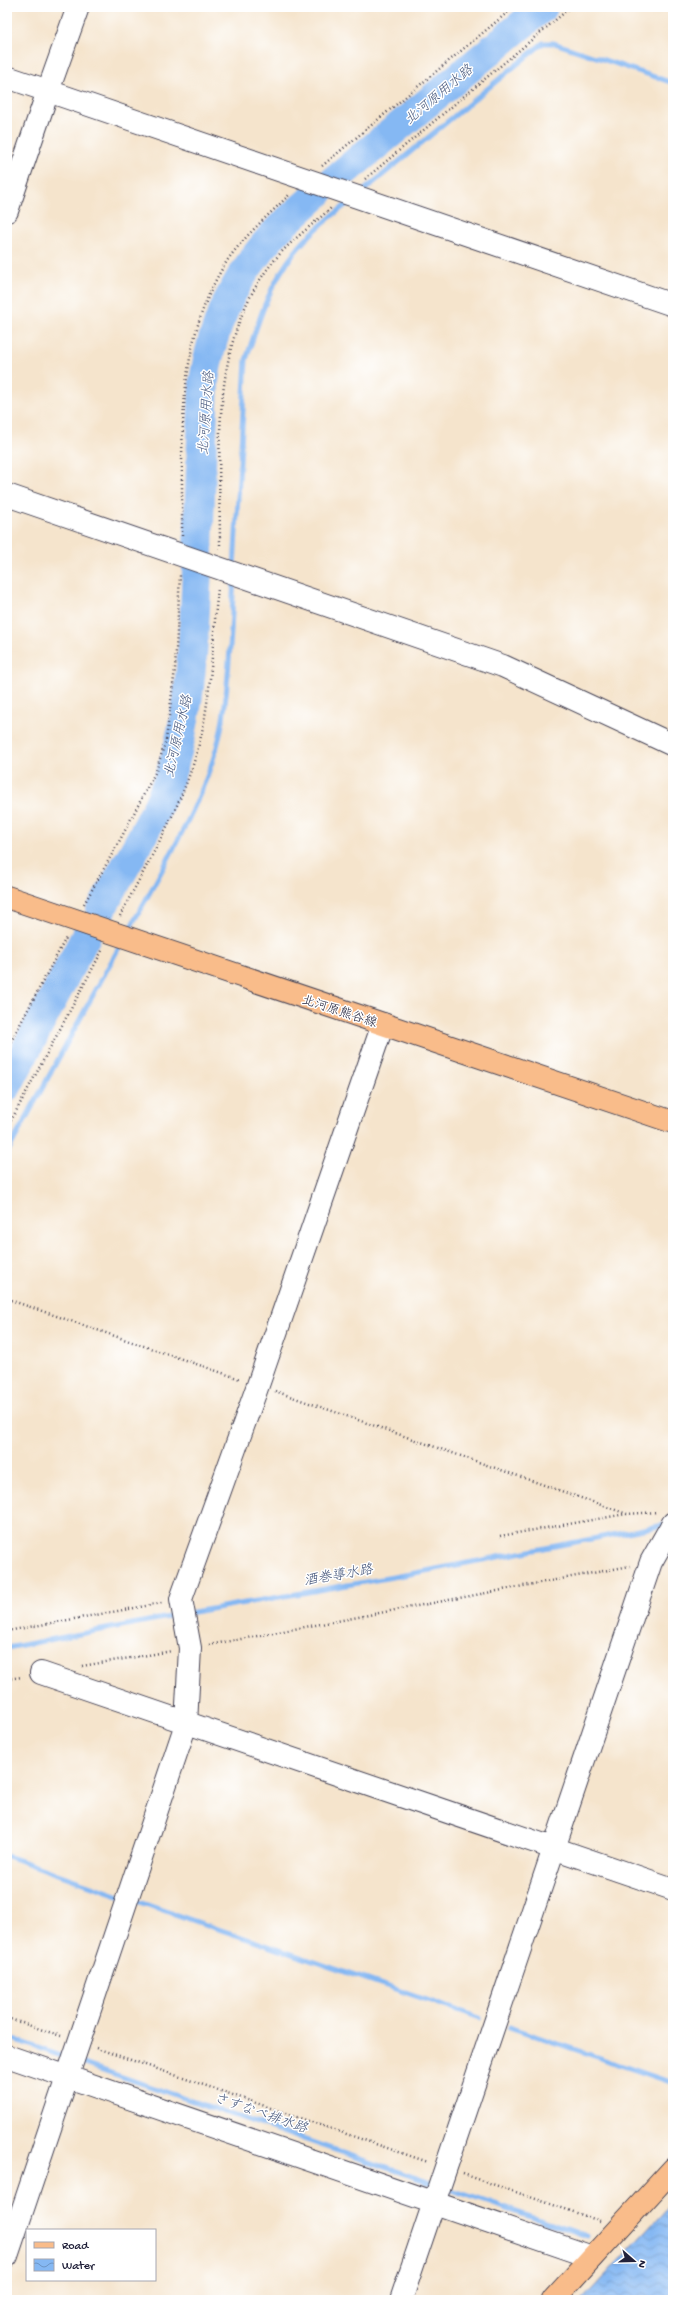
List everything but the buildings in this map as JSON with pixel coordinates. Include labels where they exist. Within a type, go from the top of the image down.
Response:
[{"type":"main road","name":"北河原熊谷線","points":[[7,897],[112,934],[673,1122]]},
{"type":"main road","points":[[553,2300],[673,2169]]},
{"type":"street","points":[[7,211],[78,7]]},
{"type":"street","points":[[7,77],[307,178],[673,305]]},
{"type":"street","points":[[7,495],[217,566],[503,666],[673,745]]},
{"type":"street","points":[[7,2256],[186,1724],[188,1638],[181,1599],[258,1385],[383,1024]]},
{"type":"street","points":[[401,2300],[443,2172],[555,1849],[651,1562],[666,1524]]},
{"type":"street","points":[[41,1673],[186,1724],[673,1889]]},
{"type":"street","points":[[7,2056],[434,2201],[592,2257]]},
{"type":"path","points":[[7,1049],[156,771],[166,740],[175,669],[185,555],[184,410],[186,375],[197,324],[206,300],[228,260],[268,215],[307,178],[514,7]]},
{"type":"path","points":[[7,1128],[112,934],[182,792],[198,748],[204,716],[217,566],[220,454],[224,380],[231,346],[242,314],[256,285],[278,256],[348,193],[571,7]]},
{"type":"path","points":[[7,1299],[627,1514],[666,1524]]},
{"type":"path","points":[[500,1536],[627,1514]]},
{"type":"path","points":[[80,1667],[188,1638],[651,1562]]},
{"type":"path","points":[[7,1631],[181,1599]]},
{"type":"path","points":[[7,1679],[41,1673]]},
{"type":"path","points":[[7,2018],[78,2045],[443,2172],[619,2228]]},
{"type":"water","points":[[673,2202],[673,2300],[582,2300]]},
{"type":"waterway","name":"北河原用水路","points":[[334,180],[543,7]]},
{"type":"waterway","points":[[362,192],[543,43],[554,43],[673,83]]},
{"type":"waterway","name":"北河原用水路","points":[[198,552],[204,381],[208,360],[219,322],[236,286],[258,252],[277,230],[319,192]]},
{"type":"waterway","points":[[234,567],[246,360],[250,346],[271,290],[286,264],[307,238],[351,201]]},
{"type":"waterway","name":"北河原用水路","points":[[101,910],[149,824],[163,794],[173,767],[180,740],[189,684],[197,570]]},
{"type":"waterway","points":[[128,932],[170,856],[209,772],[223,719],[230,649],[234,579]]},
{"type":"waterway","name":"北河原用水路","points":[[7,1086],[86,936]]},
{"type":"waterway","points":[[7,1153],[122,942]]},
{"type":"waterway","name":"酒巻導水路","points":[[188,1613],[410,1574],[664,1525]]},
{"type":"waterway","name":"酒巻導水路","points":[[7,1648],[179,1615]]},
{"type":"waterway","points":[[7,1856],[123,1897]]},
{"type":"waterway","points":[[133,1900],[480,2018]]},
{"type":"waterway","points":[[509,2027],[673,2083]]},
{"type":"waterway","name":"さすなべ排水路","points":[[7,2037],[67,2058]]},
{"type":"waterway","name":"さすなべ排水路","points":[[82,2063],[431,2183]]},
{"type":"waterway","name":"さすなべ排水路","points":[[449,2189],[587,2236]]}]
